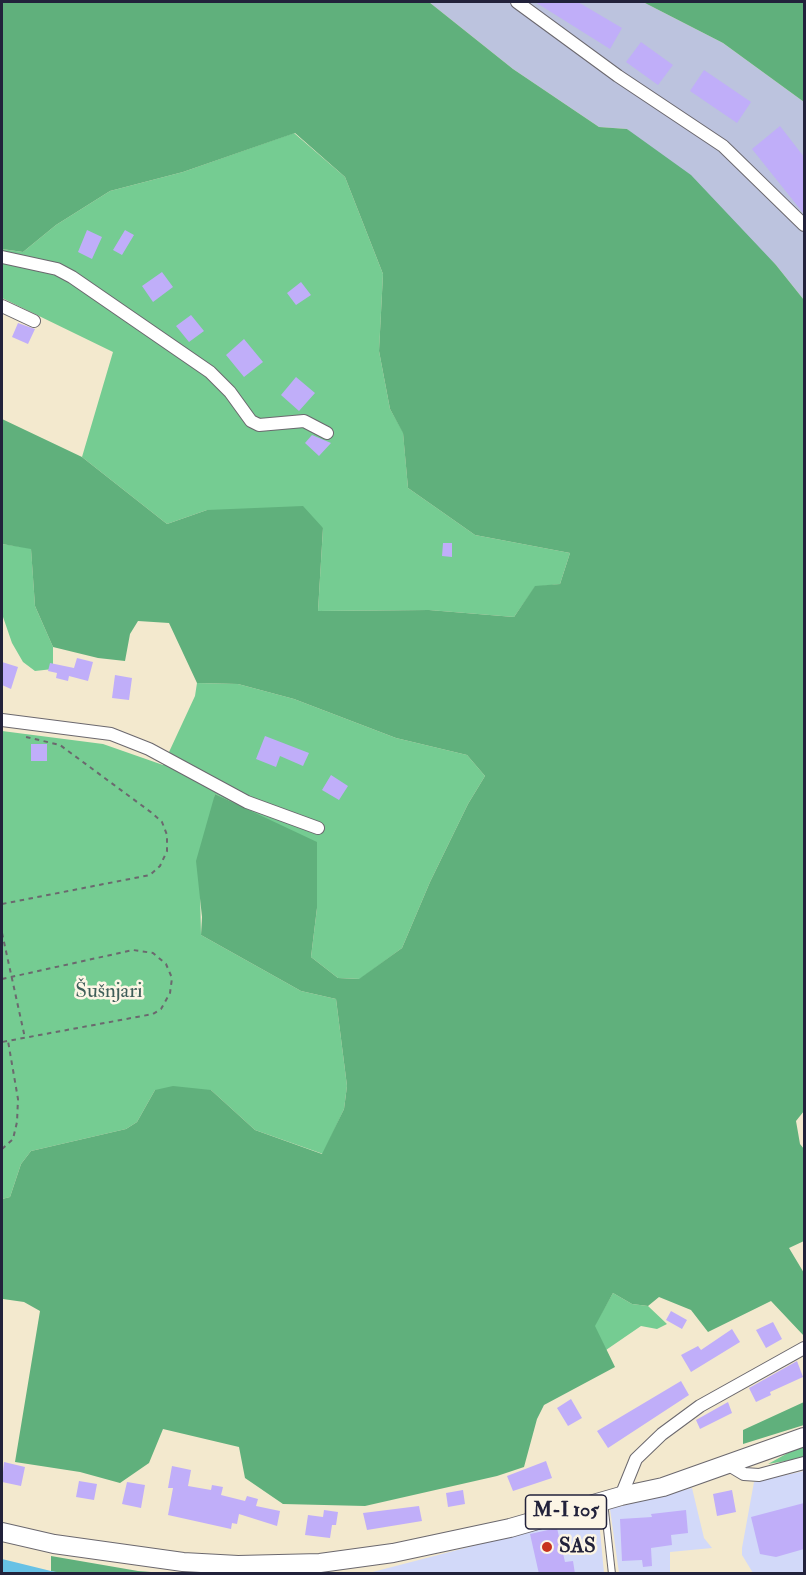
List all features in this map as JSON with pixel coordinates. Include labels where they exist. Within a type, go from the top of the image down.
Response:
[{"type":"main road","name":"M-I 105","points":[[2,1532],[54,1544],[183,1562],[320,1563],[393,1553],[510,1528],[663,1487],[729,1466],[804,1437]]},
{"type":"street","points":[[517,2],[618,75],[723,146],[804,225]]},
{"type":"street","points":[[2,257],[57,269],[72,277],[210,372],[230,392],[251,421],[259,424],[304,421],[327,433]]},
{"type":"street","points":[[2,306],[34,321]]},
{"type":"street","points":[[2,720],[111,734],[149,749],[247,802],[318,828]]},
{"type":"street","points":[[612,1499],[636,1459],[662,1434],[700,1406],[804,1347]]},
{"type":"street","points":[[729,1466],[744,1474],[759,1475],[804,1463]]},
{"type":"lane","points":[[612,1499],[612,1574]]},
{"type":"path","points":[[2,903],[150,875],[160,866],[167,851],[167,835],[162,822],[152,813],[60,745],[22,736],[20,721]]},
{"type":"path","points":[[2,933],[25,1038]]},
{"type":"path","points":[[2,979],[133,950],[153,953],[166,964],[172,978],[170,993],[161,1009],[153,1014],[2,1042]]},
{"type":"path","points":[[2,1149],[5,1149],[13,1139],[17,1122],[18,1099],[8,1041]]},
{"type":"shaded area","points":[[429,2],[643,2],[723,43],[804,102],[804,300],[776,265],[627,129],[599,127],[513,69]]},
{"type":"shaded area","points":[[804,1471],[804,1573],[753,1573],[742,1555],[742,1548],[754,1482]]},
{"type":"shaded area","points":[[692,1488],[704,1538],[712,1548],[670,1552],[670,1573],[619,1573],[610,1509]]},
{"type":"shaded area","points":[[598,1510],[604,1573],[365,1574],[492,1541]]},
{"type":"green space","points":[[2,2],[429,2],[513,69],[599,127],[627,129],[691,175],[776,265],[804,300],[804,1111],[796,1121],[800,1144],[804,1149],[804,1241],[789,1248],[804,1273],[804,1336],[771,1301],[708,1332],[691,1310],[659,1297],[648,1306],[632,1304],[613,1293],[595,1326],[615,1367],[544,1405],[537,1419],[524,1467],[497,1476],[365,1506],[283,1504],[245,1478],[239,1447],[163,1429],[149,1463],[120,1483],[80,1472],[15,1462],[40,1311],[24,1302],[3,1299],[2,1306],[2,1199],[10,1197],[21,1164],[31,1151],[126,1129],[137,1122],[155,1090],[173,1086],[211,1090],[255,1130],[322,1154],[344,1109],[347,1086],[336,999],[301,991],[201,935],[202,917],[196,861],[215,794],[317,842],[317,908],[311,957],[338,978],[359,979],[402,948],[430,882],[468,804],[485,776],[467,755],[396,738],[294,699],[238,684],[197,683],[169,623],[138,621],[130,634],[125,661],[98,658],[53,647],[35,606],[31,549],[2,544],[2,419],[82,457],[167,524],[207,510],[303,506],[323,528],[318,611],[429,610],[514,617],[535,586],[560,584],[570,553],[475,535],[408,488],[403,433],[390,409],[379,351],[383,274],[345,177],[295,133],[183,172],[110,191],[56,225],[23,252],[2,249]]},
{"type":"green space","points":[[643,2],[804,2],[804,102],[723,43]]},
{"type":"green space","points":[[294,133],[345,177],[383,274],[379,351],[390,409],[403,432],[408,488],[475,535],[570,553],[560,584],[535,587],[514,617],[429,610],[318,611],[323,528],[207,510],[167,524],[82,457],[113,352],[2,298],[2,249],[23,252],[56,225],[110,191],[183,172]]},
{"type":"green space","points":[[2,544],[31,548],[35,606],[53,647],[53,669],[35,671],[23,662],[12,643],[2,614]]},
{"type":"green space","name":"Šušnjari","points":[[197,683],[238,684],[294,699],[396,738],[467,755],[485,776],[468,804],[430,882],[402,948],[360,979],[338,978],[311,957],[317,908],[243,808],[215,794],[200,889],[201,935],[301,991],[336,999],[347,1086],[344,1109],[323,1154],[255,1130],[211,1090],[155,1090],[137,1122],[126,1129],[31,1151],[21,1164],[10,1197],[2,1199],[2,731],[103,744],[163,765],[195,696]]},
{"type":"green space","points":[[613,1293],[632,1304],[648,1306],[667,1324],[657,1329],[641,1326],[606,1350],[594,1326]]},
{"type":"green space","points":[[804,1402],[804,1425],[743,1444],[743,1430]]},
{"type":"green space","points":[[804,1444],[804,1458],[768,1464]]},
{"type":"green space","points":[[51,1556],[138,1571],[164,1573],[63,1574],[51,1571]]},
{"type":"water","points":[[2,1559],[51,1571],[63,1573],[2,1573]]},
{"type":"building","points":[[535,2],[578,2],[622,28],[610,49]]},
{"type":"building","points":[[641,42],[673,65],[658,85],[626,62]]},
{"type":"building","points":[[704,70],[751,102],[737,123],[690,91]]},
{"type":"building","points":[[780,126],[804,157],[804,214],[752,149]]},
{"type":"building","points":[[87,230],[102,237],[92,259],[78,252]]},
{"type":"building","points":[[125,230],[134,235],[122,255],[113,250]]},
{"type":"building","points":[[162,272],[173,287],[153,302],[142,286]]},
{"type":"building","points":[[301,282],[311,295],[296,305],[287,293]]},
{"type":"building","points":[[191,315],[204,331],[189,342],[176,326]]},
{"type":"building","points":[[18,323],[35,329],[28,344],[12,337]]},
{"type":"building","points":[[244,339],[263,362],[244,377],[226,355]]},
{"type":"building","points":[[296,377],[315,393],[299,411],[281,395]]},
{"type":"building","points":[[312,435],[331,443],[319,456],[305,443]]},
{"type":"building","points":[[443,543],[452,543],[452,557],[442,556]]},
{"type":"building","points":[[77,658],[93,662],[88,681],[69,676],[68,681],[56,678],[57,673],[48,671],[50,663],[74,668]]},
{"type":"building","points":[[2,662],[18,667],[11,689],[2,685]]},
{"type":"building","points":[[115,675],[132,678],[129,700],[112,698]]},
{"type":"building","points":[[265,736],[309,753],[303,766],[280,756],[276,767],[256,759]]},
{"type":"building","points":[[31,744],[47,744],[47,761],[31,761]]},
{"type":"building","points":[[331,775],[348,786],[339,800],[322,790]]},
{"type":"building","points":[[671,1311],[687,1320],[682,1329],[666,1320]]},
{"type":"building","points":[[773,1322],[782,1339],[766,1348],[756,1330]]},
{"type":"building","points":[[732,1329],[740,1342],[691,1372],[681,1355],[698,1346],[701,1350]]},
{"type":"building","points":[[797,1361],[803,1377],[770,1392],[771,1395],[756,1402],[749,1388]]},
{"type":"building","points":[[681,1381],[689,1395],[608,1448],[597,1431]]},
{"type":"building","points":[[571,1399],[582,1418],[568,1426],[557,1408]]},
{"type":"building","points":[[728,1402],[732,1413],[700,1429],[696,1420]]},
{"type":"building","points":[[546,1461],[552,1478],[513,1491],[507,1476]]},
{"type":"building","points":[[4,1462],[25,1467],[21,1486],[2,1482]]},
{"type":"building","points":[[172,1466],[191,1470],[188,1486],[211,1490],[212,1485],[223,1487],[221,1495],[245,1501],[247,1496],[258,1499],[256,1506],[280,1511],[277,1526],[239,1514],[237,1524],[232,1523],[231,1529],[168,1515],[173,1488],[168,1488]]},
{"type":"building","points":[[79,1481],[97,1484],[94,1500],[76,1497]]},
{"type":"building","points":[[127,1482],[145,1485],[141,1508],[122,1504]]},
{"type":"building","points":[[463,1490],[465,1504],[448,1507],[446,1493]]},
{"type":"building","points":[[732,1490],[736,1512],[717,1516],[713,1494]]},
{"type":"building","points":[[804,1503],[804,1549],[776,1557],[760,1554],[751,1517]]},
{"type":"building","points":[[419,1506],[422,1521],[367,1530],[363,1513]]},
{"type":"building","points":[[324,1510],[338,1512],[336,1525],[332,1525],[330,1538],[305,1535],[308,1515],[323,1517]]},
{"type":"building","points":[[686,1510],[688,1533],[671,1535],[672,1545],[651,1548],[652,1566],[643,1567],[642,1560],[622,1561],[620,1519],[652,1517],[651,1514]]},
{"type":"building","name":"SAS","points":[[557,1528],[565,1562],[573,1561],[575,1574],[539,1574],[530,1534]]},
{"type":"place","name":"SAS","points":[[547,1547]]}]
